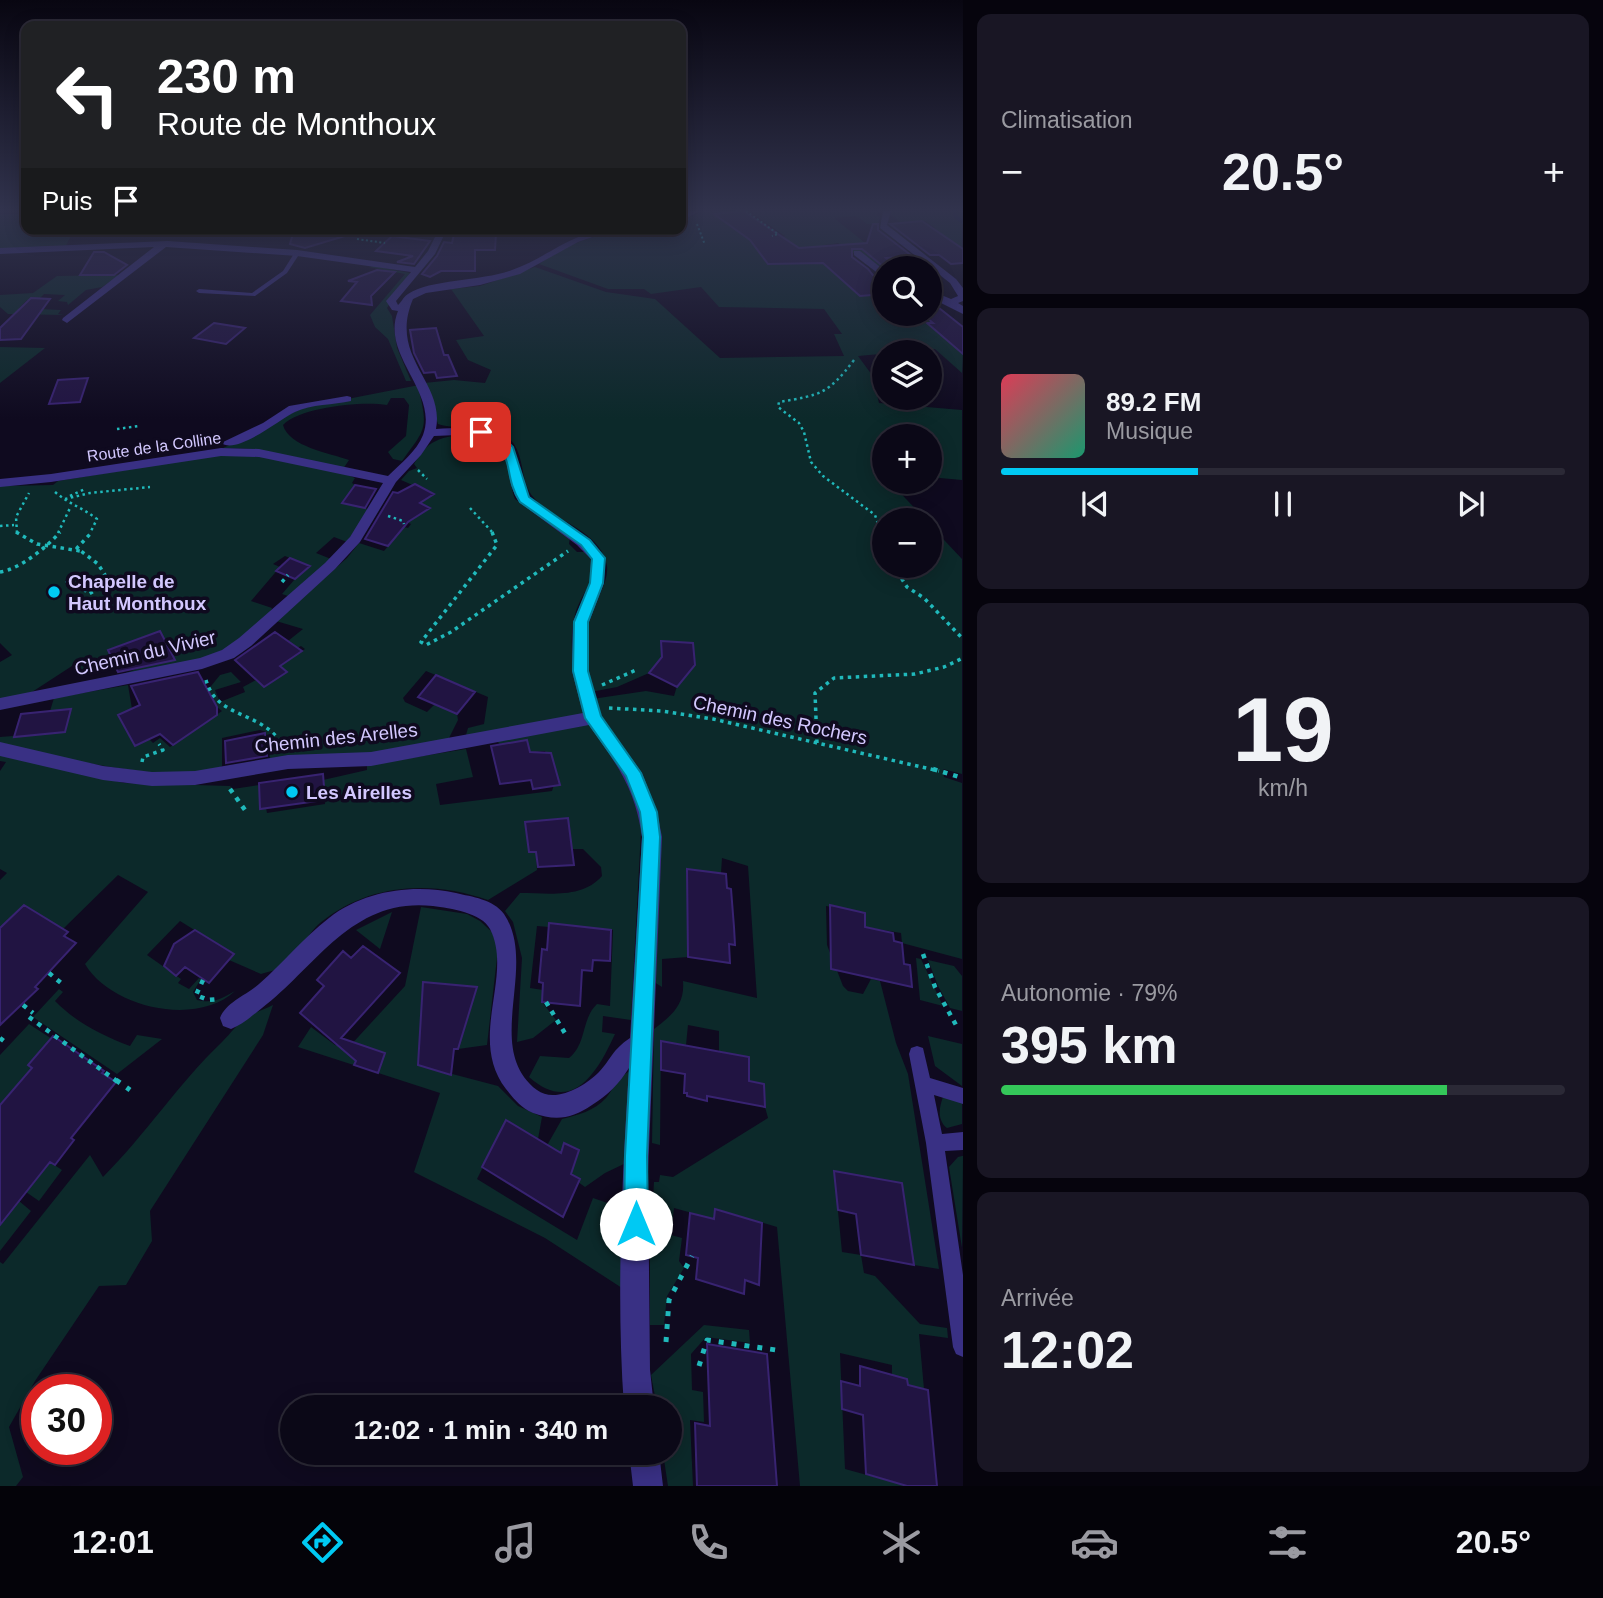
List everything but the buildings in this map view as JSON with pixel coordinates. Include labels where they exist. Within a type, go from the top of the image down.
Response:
[{"type":"street","points":[[67,320],[118,280]]},
{"type":"street","points":[[403,309],[395,308],[391,301],[409,280]]},
{"type":"street","points":[[391,480],[430,433],[430,414],[402,344],[400,331],[403,309],[409,296],[418,291],[486,280]]},
{"type":"street","points":[[951,302],[962,297],[952,280]]},
{"type":"street","points":[[942,298],[962,311]]},
{"type":"street","points":[[227,443],[267,426],[288,410],[347,399]]},
{"type":"street","points":[[430,433],[481,432],[504,443],[512,456],[517,483],[524,500],[586,542],[600,565],[597,583],[581,622],[580,671],[593,718],[633,773],[648,812],[652,837],[635,1172],[638,1395]]},
{"type":"street","name":"Route de la Colline","points":[[0,483],[51,478],[221,452],[259,453],[391,480]]},
{"type":"street","name":"Chemin du Vivier","points":[[0,704],[184,667],[228,654],[331,566],[355,539],[391,480]]},
{"type":"street","name":"Chemin des Arelles","points":[[0,749],[103,773],[185,779],[288,762],[371,759],[593,718]]},
{"type":"street","points":[[227,1008],[260,998],[337,924],[377,902],[432,897],[484,909],[495,918],[502,931],[507,957],[500,1037],[507,1071],[530,1099],[549,1107],[572,1105],[607,1081],[623,1055],[640,1044]]},
{"type":"street","points":[[645,1465],[648,1486]]},
{"type":"lane","points":[[199,291],[253,295],[273,280]]},
{"type":"lane","points":[[916,1054],[935,1143],[962,1347]]},
{"type":"lane","points":[[924,1084],[962,1096]]},
{"type":"lane","points":[[935,1143],[962,1141]]},
{"type":"path","points":[[854,359],[834,386],[809,397],[779,402],[778,407],[799,423],[804,432],[811,462],[823,476],[872,513]]},
{"type":"path","points":[[117,429],[139,426]]},
{"type":"path","points":[[65,499],[90,493],[150,487]]},
{"type":"path","points":[[32,488],[17,511],[14,525],[19,536],[44,545],[81,552]]},
{"type":"path","points":[[0,572],[8,571],[64,530],[71,506],[85,510],[97,519],[91,534],[77,545],[81,552],[104,570],[103,583],[89,594],[72,578],[66,583]]},
{"type":"path","points":[[470,508],[492,531],[497,545],[421,642],[426,645],[451,632],[555,559],[586,542]]},
{"type":"path","points":[[0,526],[14,525]]},
{"type":"path","points":[[282,582],[288,575]]},
{"type":"path","points":[[902,578],[907,586],[925,598],[962,639]]},
{"type":"path","points":[[817,743],[815,693],[834,678],[915,674],[944,667],[962,658]]},
{"type":"path","points":[[598,687],[636,670]]},
{"type":"path","points":[[206,680],[206,690],[217,702],[256,720],[279,735],[288,762]]},
{"type":"path","name":"Chemin des Rochers","points":[[593,718],[598,710],[609,708],[645,708],[695,715],[917,764],[962,778]]},
{"type":"path","points":[[139,777],[143,757],[163,750],[159,744]]},
{"type":"path","points":[[226,774],[227,786],[245,810]]},
{"type":"path","points":[[923,954],[935,987],[956,1025]]},
{"type":"path","points":[[49,973],[61,982]]},
{"type":"path","points":[[203,980],[196,991],[198,998],[213,1000],[227,1008]]},
{"type":"path","points":[[545,1002],[566,1035]]},
{"type":"path","points":[[23,1005],[31,1015],[130,1090]]},
{"type":"path","points":[[666,1342],[669,1300],[692,1256]]},
{"type":"path","points":[[699,1366],[707,1340],[776,1350]]},
{"type":"green space","points":[[51,280],[112,280],[102,287],[86,290],[68,305],[67,302],[58,301],[65,295],[44,294],[38,300],[27,300],[19,308],[61,310],[58,314],[64,315],[8,314],[0,307],[0,295],[33,293]]},
{"type":"green space","points":[[400,280],[405,280],[387,308],[392,316],[397,348],[411,381],[406,381],[388,339],[375,327],[370,315]]},
{"type":"green space","points":[[496,280],[573,280],[606,292],[655,299],[720,358],[844,356],[834,334],[842,334],[824,309],[719,307],[701,287],[651,294],[644,289],[608,289],[584,280],[849,280],[860,296],[872,295],[872,326],[930,326],[963,353],[962,373],[942,355],[942,340],[872,340],[872,355],[858,356],[872,375],[872,410],[962,410],[962,480],[942,478],[942,424],[872,424],[872,494],[901,494],[915,508],[872,508],[872,578],[942,578],[942,538],[962,559],[962,774],[943,769],[944,777],[962,783],[962,959],[902,943],[901,933],[865,927],[864,912],[826,906],[827,945],[843,986],[848,991],[863,994],[871,979],[880,981],[896,1043],[908,1074],[939,1269],[914,1265],[902,1183],[834,1171],[842,1252],[861,1255],[864,1273],[875,1276],[920,1324],[947,1328],[948,1338],[919,1334],[924,1389],[908,1385],[907,1379],[892,1375],[892,1365],[840,1353],[845,1469],[907,1486],[800,1486],[777,1227],[716,1209],[714,1219],[674,1208],[671,1235],[682,1238],[679,1261],[684,1268],[667,1296],[664,1325],[650,1325],[650,1248],[654,1182],[659,1182],[660,1175],[673,1177],[768,1118],[764,1085],[749,1081],[749,1058],[719,1051],[719,1031],[688,1025],[686,1045],[661,1041],[660,1145],[652,1143],[654,1029],[672,1014],[679,1003],[683,981],[757,998],[748,866],[722,858],[721,873],[687,869],[688,957],[662,959],[662,987],[654,982],[659,838],[641,831],[631,1020],[603,1016],[602,1032],[615,1034],[601,1062],[582,1084],[559,1092],[545,1088],[529,1077],[540,1056],[569,1058],[579,1046],[592,1010],[597,1004],[610,1006],[613,930],[550,923],[549,927],[537,926],[530,988],[543,990],[542,1002],[556,1020],[533,1038],[517,1042],[522,958],[513,922],[505,911],[520,893],[553,894],[575,891],[594,883],[602,876],[601,867],[583,849],[571,849],[569,825],[565,818],[525,822],[529,852],[536,852],[537,870],[488,900],[423,888],[380,893],[339,910],[315,928],[286,964],[261,974],[229,960],[233,954],[180,921],[147,955],[181,979],[178,983],[189,989],[201,979],[193,992],[197,1000],[213,1001],[235,991],[219,1002],[199,1008],[155,1008],[134,1001],[114,992],[97,979],[85,964],[148,892],[118,875],[63,929],[24,905],[0,928],[0,880],[7,873],[0,869],[0,771],[6,762],[0,761],[0,754],[124,783],[230,786],[233,789],[259,785],[260,809],[266,808],[267,813],[325,804],[323,780],[367,770],[367,765],[466,749],[473,777],[436,784],[440,805],[552,791],[557,775],[551,753],[530,752],[527,740],[499,744],[497,739],[466,735],[468,728],[484,724],[488,697],[426,671],[403,698],[405,702],[427,712],[435,704],[457,714],[458,720],[448,740],[359,755],[270,759],[266,732],[260,730],[222,738],[222,766],[204,772],[179,774],[114,768],[0,745],[0,737],[65,732],[71,709],[50,711],[54,698],[128,685],[132,709],[118,716],[122,722],[129,720],[130,737],[134,745],[149,739],[153,743],[160,738],[170,747],[222,711],[203,696],[220,675],[231,672],[241,682],[215,690],[220,702],[245,692],[243,687],[256,680],[265,687],[286,672],[280,666],[305,649],[301,646],[297,648],[288,641],[303,629],[276,621],[347,558],[359,543],[384,551],[404,527],[408,528],[411,524],[397,519],[429,508],[420,503],[433,494],[401,480],[409,471],[417,468],[414,464],[424,450],[441,439],[474,435],[485,437],[502,447],[509,460],[515,499],[570,537],[569,544],[577,552],[587,552],[593,568],[592,575],[576,611],[572,636],[573,662],[583,713],[598,702],[592,699],[646,691],[674,696],[677,686],[649,673],[617,687],[591,692],[587,636],[590,617],[607,572],[603,554],[587,535],[553,514],[534,498],[526,483],[517,450],[506,436],[481,428],[438,424],[424,383],[454,380],[485,383],[491,370],[468,360],[456,340],[484,336],[451,289],[480,286]]},
{"type":"green space","points":[[0,347],[45,348],[0,383]]},
{"type":"green space","points":[[418,386],[423,427],[402,461],[393,459],[388,452],[406,436],[409,405],[404,398],[391,398],[387,405],[348,405],[317,410],[283,425],[293,439],[302,444],[349,460],[341,472],[355,478],[352,483],[355,485],[342,503],[369,509],[347,542],[334,537],[316,553],[331,559],[288,596],[282,594],[295,579],[290,558],[285,556],[273,564],[280,567],[251,601],[272,608],[271,612],[231,647],[200,659],[120,675],[173,656],[160,631],[108,650],[113,661],[79,675],[72,666],[32,692],[0,700],[0,662],[12,655],[0,643],[0,486],[53,485],[58,481],[253,449],[223,448],[306,407]]},
{"type":"green space","points":[[421,907],[467,914],[480,921],[492,932],[498,949],[487,1045],[458,1049],[477,987],[424,982],[418,1065],[498,1086],[518,1106],[542,1117],[538,1139],[506,1121],[477,1179],[577,1240],[593,1198],[625,1209],[622,1288],[545,1238],[414,1172],[440,1093],[298,1047],[311,1027],[335,1045],[348,1048],[405,986]]},
{"type":"green space","points":[[392,912],[380,949],[356,930]]},
{"type":"green space","points":[[916,958],[921,959],[943,1006],[920,1000]]},
{"type":"green space","points":[[928,960],[954,966],[962,976],[962,1011],[950,1008]]},
{"type":"green space","points":[[59,989],[63,992],[55,1001],[72,1016],[99,1033],[130,1046],[137,1035],[162,1039],[117,1074],[33,1017]]},
{"type":"green space","points":[[273,1005],[263,1035],[150,1211],[152,1241],[126,1285],[99,1286],[40,1374],[21,1374],[21,1406],[9,1427],[23,1477],[16,1486],[0,1486],[0,1262],[3,1264],[90,1155],[103,1177],[191,1075],[248,1016]]},
{"type":"green space","points":[[29,1024],[52,1039],[28,1065],[32,1068],[0,1105],[0,1055]]},
{"type":"green space","points":[[928,1036],[962,1044],[962,1086],[935,1066]]},
{"type":"green space","points":[[632,1070],[628,1162],[585,1187],[541,1156],[562,1119],[596,1106],[606,1098],[620,1079]]},
{"type":"green space","points":[[943,1097],[962,1102],[962,1124],[947,1128],[944,1125],[940,1114]]},
{"type":"green space","points":[[963,1156],[962,1248],[949,1167],[958,1157]]},
{"type":"green space","points":[[50,1162],[62,1170],[39,1201],[26,1192]]},
{"type":"green space","points":[[19,1201],[31,1211],[0,1251],[0,1225]]},
{"type":"green space","points":[[704,1325],[749,1330],[750,1343],[706,1337],[691,1354],[692,1390],[703,1392],[704,1422],[690,1420],[693,1486],[668,1486],[665,1465],[682,1465],[682,1395],[655,1395],[651,1375]]},
{"type":"place","name":"Chapelle de Haut Monthoux","points":[[54,592]]},
{"type":"place","name":"Les Airelles","points":[[292,792]]},
{"type":"route","points":[[481,432],[498,438],[509,449],[524,500],[586,542],[600,565],[597,583],[581,622],[580,671],[593,718],[633,773],[648,812],[652,837],[640,1044],[636,1224]]}]
